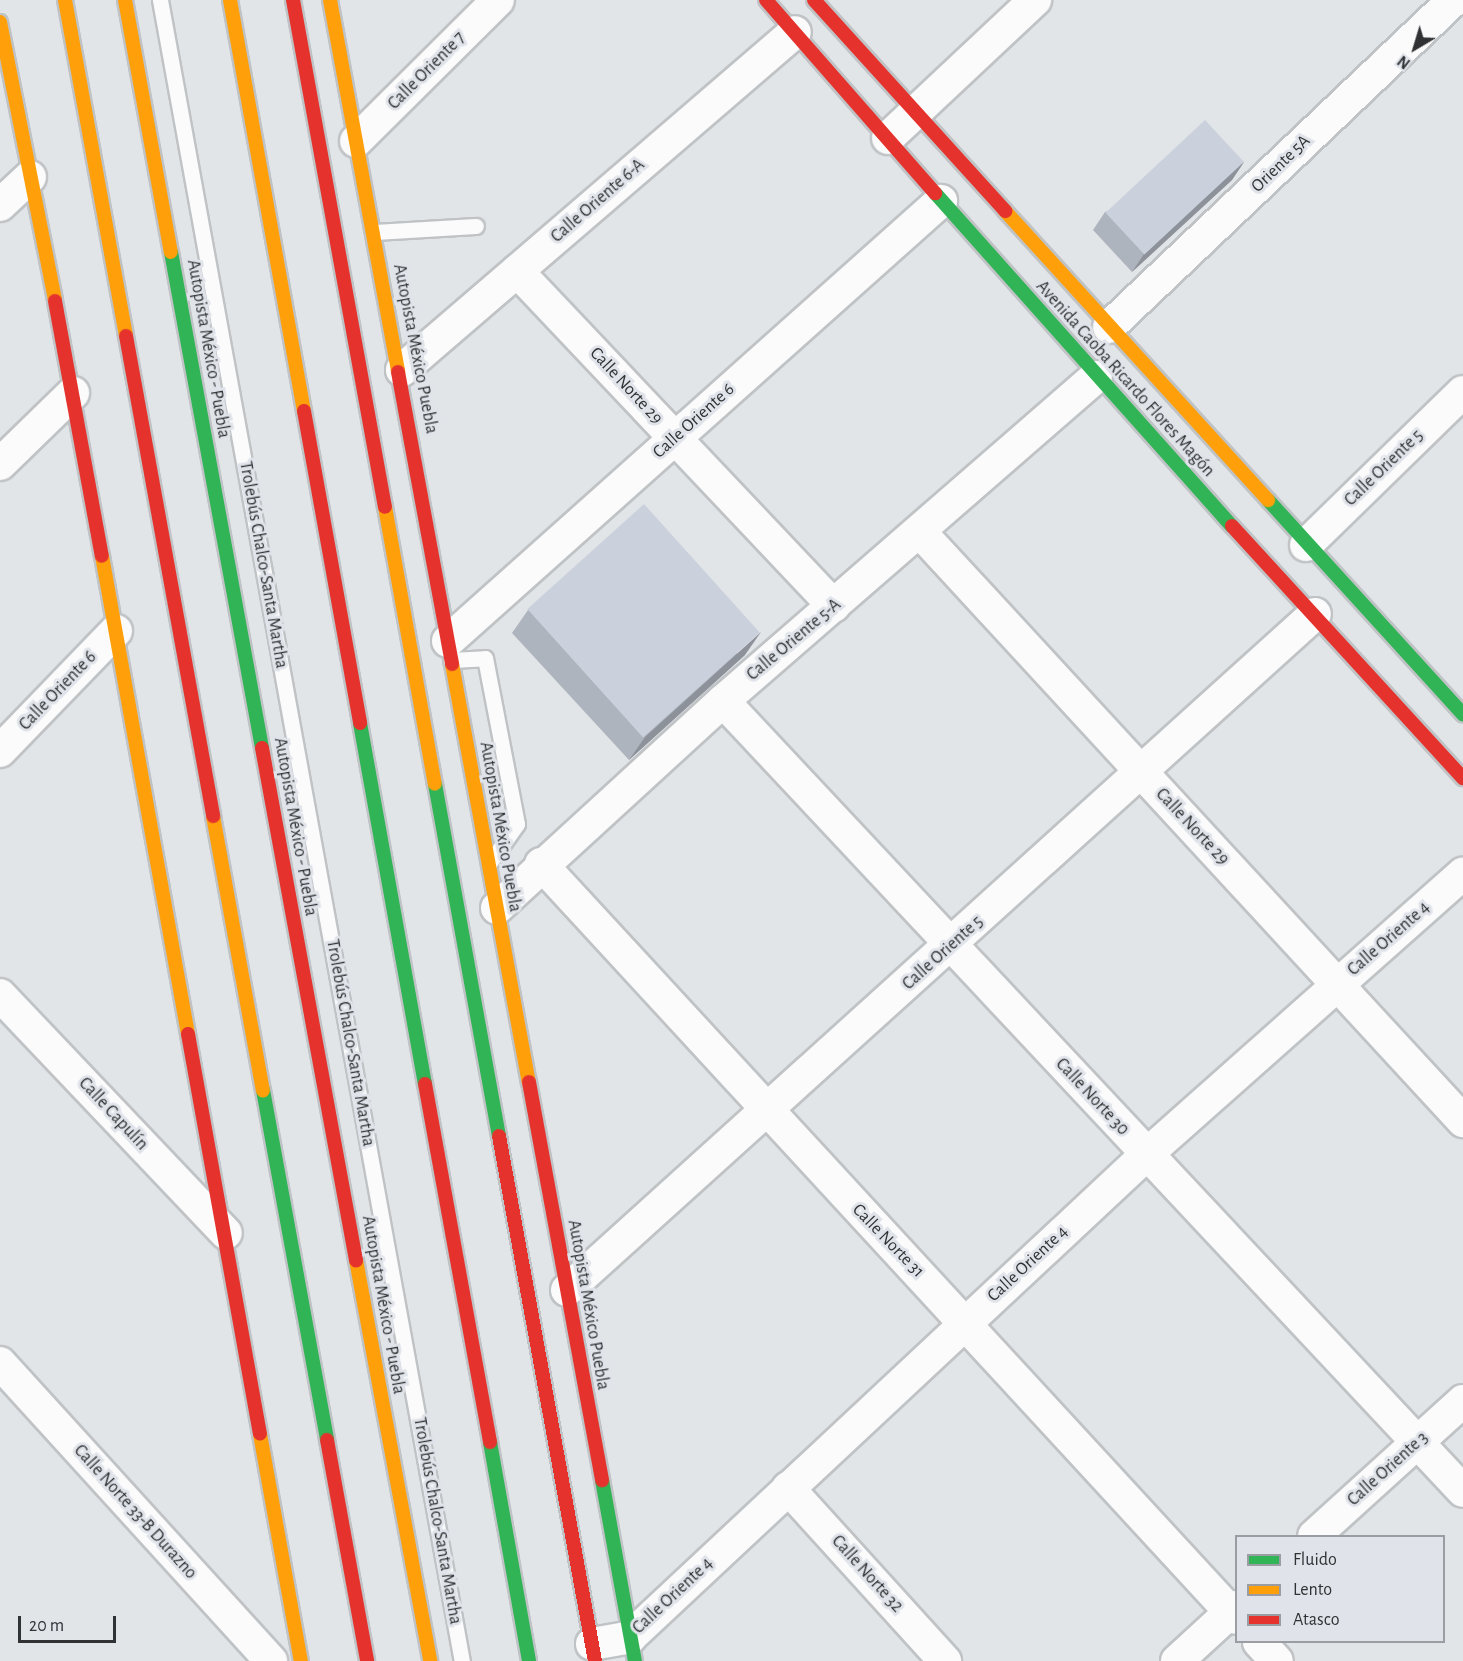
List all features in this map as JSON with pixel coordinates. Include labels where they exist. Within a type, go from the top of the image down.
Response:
[{"type":"main road","points":[[65,0],[367,1661]]},
{"type":"main road","name":"Autopista México - Puebla","points":[[125,0],[430,1661]]},
{"type":"main road","points":[[230,0],[529,1661]]},
{"type":"main road","points":[[293,0],[593,1652]]},
{"type":"main road","name":"Autopista México Puebla","points":[[330,0],[402,370],[496,908],[632,1649]]},
{"type":"main road","name":"Avenida Caoba Ricardo Flores Magón","points":[[766,0],[1096,377],[1463,778]]},
{"type":"main road","name":"Avenida Caoba Ricardo Flores Magón","points":[[814,0],[1306,545],[1463,714]]},
{"type":"main road","points":[[0,22],[73,393],[226,1233],[289,1658]]},
{"type":"street","name":"Calle Oriente 7","points":[[356,141],[498,0]]},
{"type":"street","points":[[888,138],[1035,0]]},
{"type":"street","name":"Oriente 5A","points":[[1109,327],[1453,0]]},
{"type":"street","name":"Calle Oriente 6-A","points":[[402,370],[795,32]]},
{"type":"street","points":[[0,205],[30,177]]},
{"type":"street","name":"Calle Oriente 6","points":[[450,651],[675,438],[941,201]]},
{"type":"street","name":"Calle Norte 29","points":[[517,271],[834,606]]},
{"type":"street","name":"Calle Oriente 5-A","points":[[496,908],[723,701],[921,533],[1096,377]]},
{"type":"street","name":"Calle Oriente 5","points":[[1306,545],[1463,392]]},
{"type":"street","points":[[0,464],[73,393]]},
{"type":"street","name":"Calle Norte 29","points":[[921,533],[1463,1121]]},
{"type":"street","name":"Calle Oriente 5","points":[[567,1290],[951,947],[1315,614]]},
{"type":"street","name":"Calle Oriente 6","points":[[0,752],[116,631]]},
{"type":"street","name":"Calle Norte 30","points":[[723,701],[1415,1444],[1463,1491]]},
{"type":"street","name":"Calle Norte 31","points":[[542,864],[765,1112],[965,1322],[1235,1612]]},
{"type":"street","name":"Calle Oriente 4","points":[[593,1652],[632,1649],[788,1488],[965,1322],[1146,1155],[1463,874]]},
{"type":"street","name":"Calle Capulín","points":[[0,995],[226,1233]]},
{"type":"street","name":"Calle Norte 33-B Durazno","points":[[0,1363],[289,1658]]},
{"type":"street","name":"Calle Oriente 3","points":[[1315,1535],[1463,1401]]},
{"type":"street","name":"Calle Norte 32","points":[[788,1488],[945,1661]]},
{"type":"street","points":[[1177,1661],[1235,1612]]},
{"type":"street","points":[[1261,1643],[1276,1661]]},
{"type":"lane","points":[[139,0],[443,1661]]},
{"type":"lane","name":"Trolebús Chalco-Santa Martha","points":[[160,0],[462,1661]]},
{"type":"lane","points":[[374,232],[476,226]]},
{"type":"lane","points":[[450,651],[485,658],[517,824],[489,864]]},
{"type":"building","points":[[1205,120],[1244,162],[1144,254],[1106,213]]},
{"type":"building","points":[[644,504],[760,633],[643,738],[527,609]]},
{"type":"traffic: fast","points":[[935,193],[1232,526]]},
{"type":"traffic: fast","points":[[171,252],[262,748]]},
{"type":"traffic: fast","points":[[1268,500],[1463,714]]},
{"type":"traffic: fast","points":[[360,723],[425,1084]]},
{"type":"traffic: fast","points":[[435,784],[499,1136]]},
{"type":"traffic: fast","points":[[263,1090],[327,1440]]},
{"type":"traffic: fast","points":[[490,1442],[529,1661]]},
{"type":"traffic: fast","points":[[602,1480],[635,1661]]},
{"type":"traffic: slow","points":[[65,0],[126,336]]},
{"type":"traffic: slow","points":[[125,0],[171,252]]},
{"type":"traffic: slow","points":[[230,0],[304,411]]},
{"type":"traffic: slow","points":[[330,0],[398,372]]},
{"type":"traffic: slow","points":[[0,22],[55,301]]},
{"type":"traffic: slow","points":[[1005,211],[1268,500]]},
{"type":"traffic: slow","points":[[385,507],[435,784]]},
{"type":"traffic: slow","points":[[102,556],[188,1034]]},
{"type":"traffic: slow","points":[[452,664],[529,1082]]},
{"type":"traffic: slow","points":[[213,816],[263,1090]]},
{"type":"traffic: slow","points":[[356,1260],[430,1661]]},
{"type":"traffic: slow","points":[[260,1434],[301,1661]]},
{"type":"traffic: jam","points":[[293,0],[385,507]]},
{"type":"traffic: jam","points":[[766,0],[935,193]]},
{"type":"traffic: jam","points":[[814,0],[1005,211]]},
{"type":"traffic: jam","points":[[55,301],[102,556]]},
{"type":"traffic: jam","points":[[126,336],[213,816]]},
{"type":"traffic: jam","points":[[398,372],[452,664]]},
{"type":"traffic: jam","points":[[304,411],[360,723]]},
{"type":"traffic: jam","points":[[1232,526],[1463,778]]},
{"type":"traffic: jam","points":[[262,748],[356,1260]]},
{"type":"traffic: jam","points":[[188,1034],[260,1434]]},
{"type":"traffic: jam","points":[[529,1082],[602,1480]]},
{"type":"traffic: jam","points":[[425,1084],[490,1442]]},
{"type":"traffic: jam","points":[[499,1136],[595,1661]]},
{"type":"traffic: jam","points":[[327,1440],[367,1661]]}]
